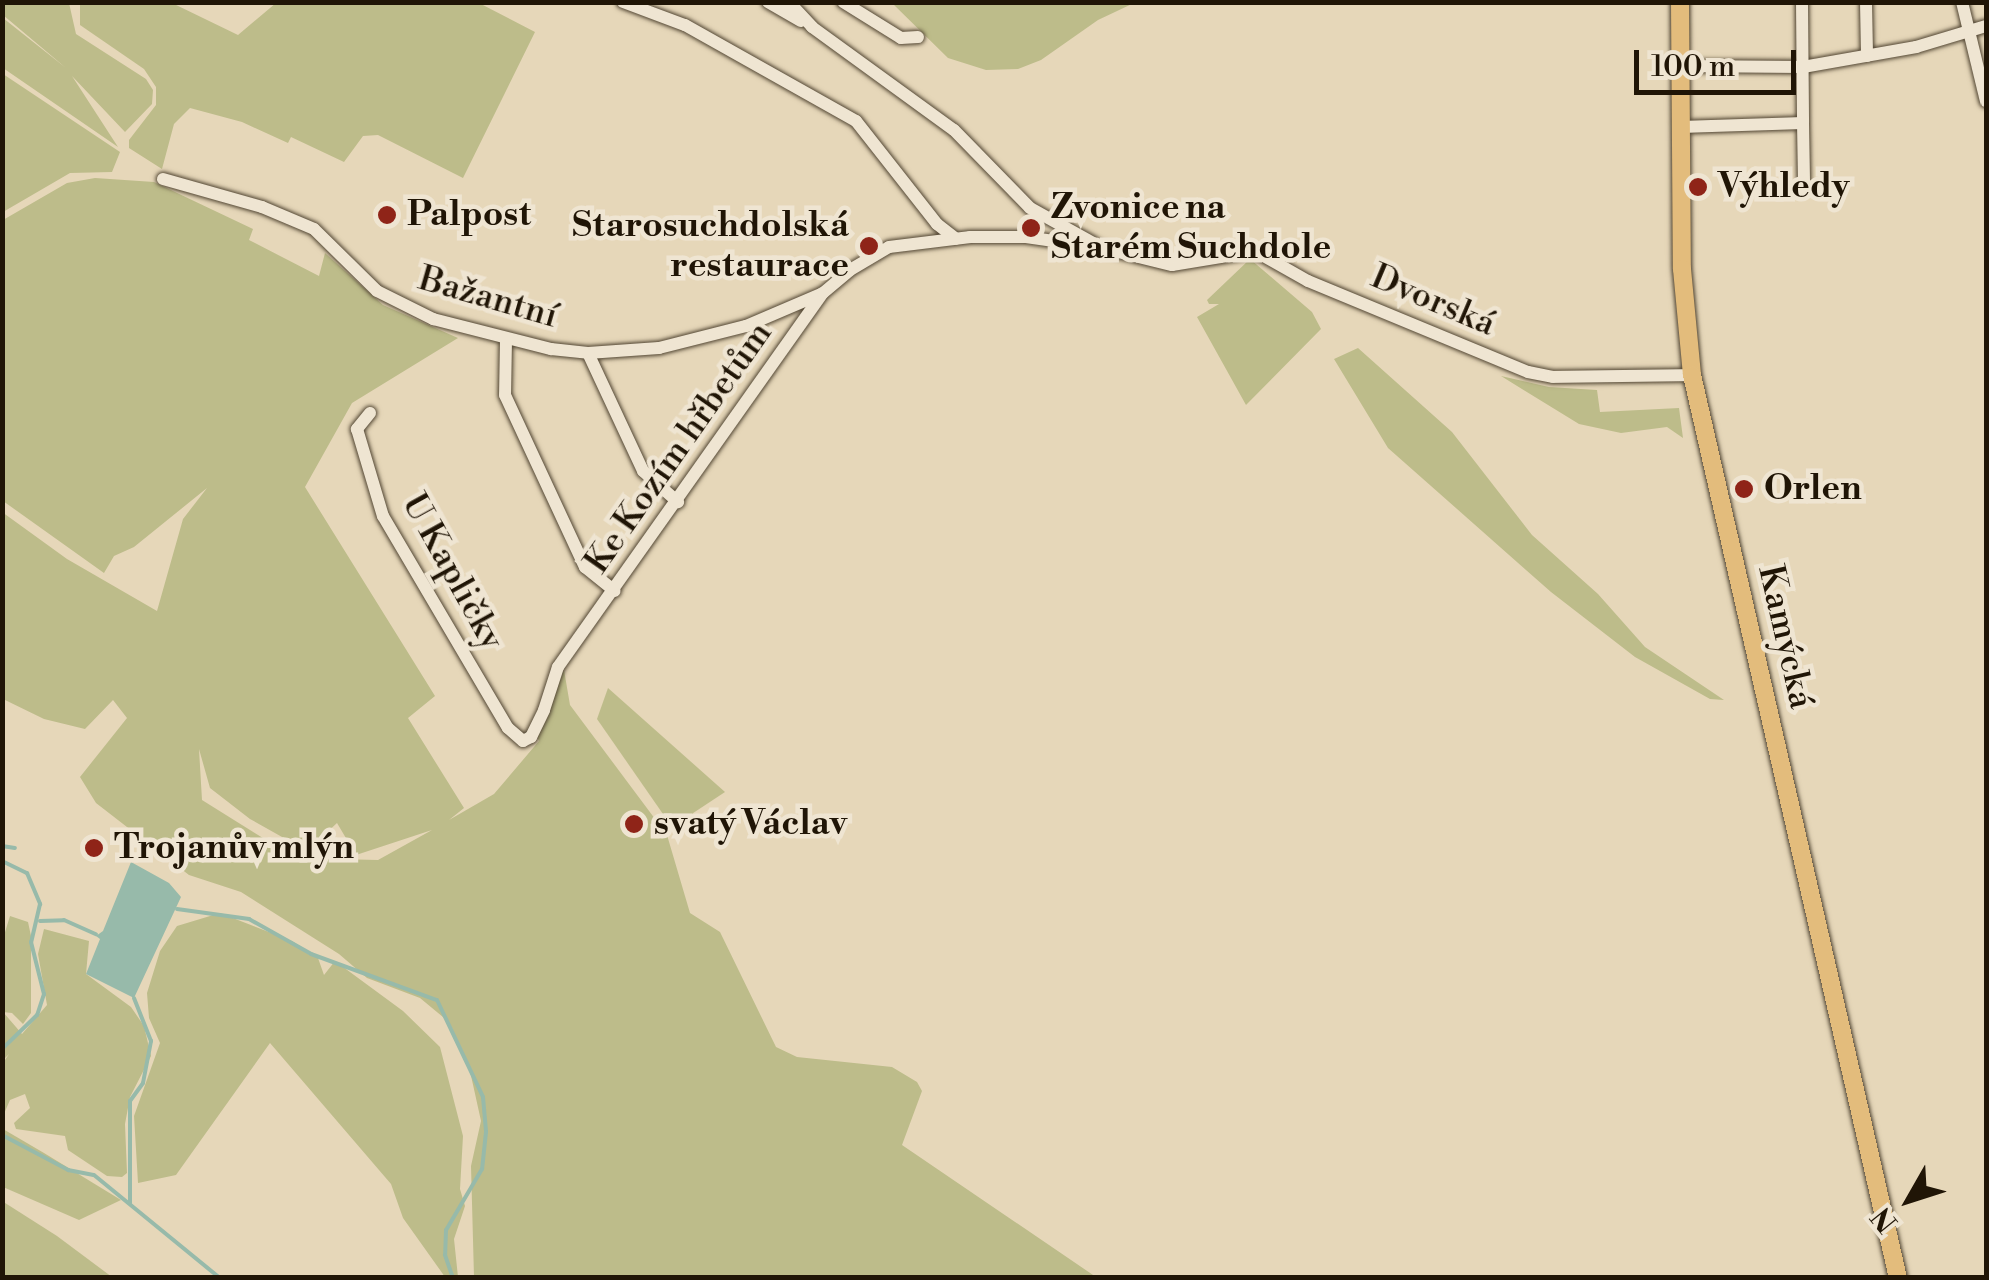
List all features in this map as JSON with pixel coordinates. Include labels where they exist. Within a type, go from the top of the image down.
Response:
[{"type":"main road","name":"Kamýcká","points":[[1680,2],[1683,306],[1692,375],[1898,1278]]},
{"type":"street","points":[[623,2],[685,25],[856,122],[936,224],[956,239]]},
{"type":"street","points":[[768,2],[812,27],[954,130],[1030,208],[1102,248]]},
{"type":"street","points":[[789,2],[812,27]]},
{"type":"street","points":[[843,2],[901,38],[918,37]]},
{"type":"street","points":[[1802,2],[1804,180]]},
{"type":"street","points":[[1866,2],[1866,56]]},
{"type":"street","points":[[1962,2],[1986,101]]},
{"type":"street","points":[[1680,66],[1803,67],[1967,34],[1986,26]]},
{"type":"street","points":[[1681,127],[1803,123]]},
{"type":"street","name":"Bažantní","points":[[163,179],[262,207],[314,228],[390,300],[433,319],[506,340],[588,354],[660,348],[710,336],[823,293]]},
{"type":"street","name":"Ke Kozím hřbetům","points":[[531,737],[558,667],[823,293],[850,270],[889,248],[956,239],[1026,237],[1102,248]]},
{"type":"street","name":"Dvorská","points":[[1102,248],[1172,266],[1245,253],[1262,255],[1308,281],[1528,372],[1554,377],[1692,375]]},
{"type":"street","points":[[506,340],[505,395],[585,567],[615,591]]},
{"type":"street","points":[[588,354],[643,471],[678,502]]},
{"type":"street","name":"U Kapličky","points":[[370,413],[356,429],[384,516],[515,738],[523,742],[531,737]]},
{"type":"shaded area","points":[[3,2],[69,3],[76,34],[146,79],[153,90],[152,104],[125,132],[72,76],[118,147],[3,68],[3,18],[66,68],[3,15]]},
{"type":"shaded area","points":[[80,3],[172,3],[238,35],[276,3],[479,3],[535,32],[463,178],[378,135],[363,136],[344,162],[291,137],[288,143],[242,122],[190,108],[174,124],[162,169],[129,148],[129,140],[156,105],[156,87],[144,69],[80,25]]},
{"type":"shaded area","points":[[892,3],[1134,3],[1098,20],[1041,60],[1018,69],[986,70],[948,58]]},
{"type":"shaded area","points":[[3,74],[120,152],[112,172],[70,173],[3,212]]},
{"type":"shaded area","points":[[95,178],[154,182],[253,229],[249,240],[319,276],[325,253],[383,305],[458,338],[352,403],[305,487],[435,696],[408,718],[464,808],[449,820],[494,794],[539,741],[536,734],[564,670],[570,705],[667,835],[690,913],[720,932],[776,1047],[797,1057],[892,1067],[917,1082],[922,1091],[902,1145],[1096,1277],[474,1277],[471,1166],[481,1121],[468,1062],[449,1022],[420,998],[367,978],[339,954],[241,892],[189,875],[96,803],[80,777],[127,718],[113,700],[85,729],[44,719],[3,699],[2,512],[67,559],[157,611],[183,519],[207,488],[134,547],[114,556],[104,573],[3,501],[3,220],[67,183]],"holes":[[[199,749],[210,788],[250,819],[307,851],[337,823],[356,855],[432,830],[378,860],[295,858],[202,800]]]},
{"type":"shaded area","points":[[1250,259],[1312,312],[1321,329],[1246,405],[1197,317],[1219,304],[1209,304],[1207,300]]},
{"type":"shaded area","points":[[1358,348],[1452,432],[1532,535],[1598,594],[1645,647],[1724,700],[1710,699],[1635,657],[1551,592],[1388,448],[1334,359]]},
{"type":"shaded area","points":[[1501,376],[1549,387],[1597,390],[1600,412],[1679,408],[1683,438],[1667,427],[1621,433],[1579,424]]},
{"type":"shaded area","points":[[608,688],[725,792],[672,827],[597,719]]},
{"type":"shaded area","points":[[131,862],[169,883],[181,897],[134,998],[86,974],[100,939],[96,936],[103,931]]},
{"type":"shaded area","points":[[220,913],[292,941],[318,958],[324,975],[335,961],[403,1011],[440,1047],[463,1136],[460,1189],[465,1206],[454,1239],[458,1277],[445,1277],[403,1218],[391,1184],[270,1043],[176,1175],[138,1183],[134,1116],[160,1043],[149,1018],[147,993],[160,951],[177,926]]},
{"type":"shaded area","points":[[10,916],[28,922],[31,936],[31,1013],[23,1024],[12,1013],[3,1012],[22,1034],[47,1005],[38,954],[44,929],[89,941],[86,974],[131,1007],[144,1026],[151,1056],[130,1097],[125,1124],[127,1173],[122,1177],[107,1176],[68,1150],[65,1136],[16,1129],[14,1123],[30,1108],[25,1094],[10,1100],[3,1116],[3,1063],[9,1054],[3,1060],[2,942]]},
{"type":"shaded area","points":[[3,1129],[121,1200],[79,1220],[3,1187]]},
{"type":"shaded area","points":[[2,1201],[57,1236],[112,1277],[3,1277]]},
{"type":"waterway","points":[[2,846],[15,848]]},
{"type":"waterway","points":[[2,861],[27,873],[40,904],[31,942],[44,994],[37,1015],[2,1049]]},
{"type":"waterway","points":[[177,909],[249,919],[311,954],[437,1000],[483,1097],[486,1132],[482,1169],[446,1230],[445,1255],[453,1278]]},
{"type":"waterway","points":[[40,921],[64,920],[96,934]]},
{"type":"waterway","points":[[130,1203],[130,1101],[143,1083],[151,1041],[134,998]]},
{"type":"waterway","points":[[2,1135],[68,1170],[94,1175],[220,1278]]},
{"type":"place","name":"Výhledy","points":[[1698,187]]},
{"type":"place","name":"Palpost","points":[[387,215]]},
{"type":"place","name":"Zvonice na Starém Suchdole","points":[[1031,228]]},
{"type":"place","name":"Starosuchdolská restaurace","points":[[869,246]]},
{"type":"place","name":"Orlen","points":[[1744,489]]},
{"type":"place","name":"svatý Václav","points":[[634,824]]},
{"type":"place","name":"Trojanův mlýn","points":[[94,848]]}]
